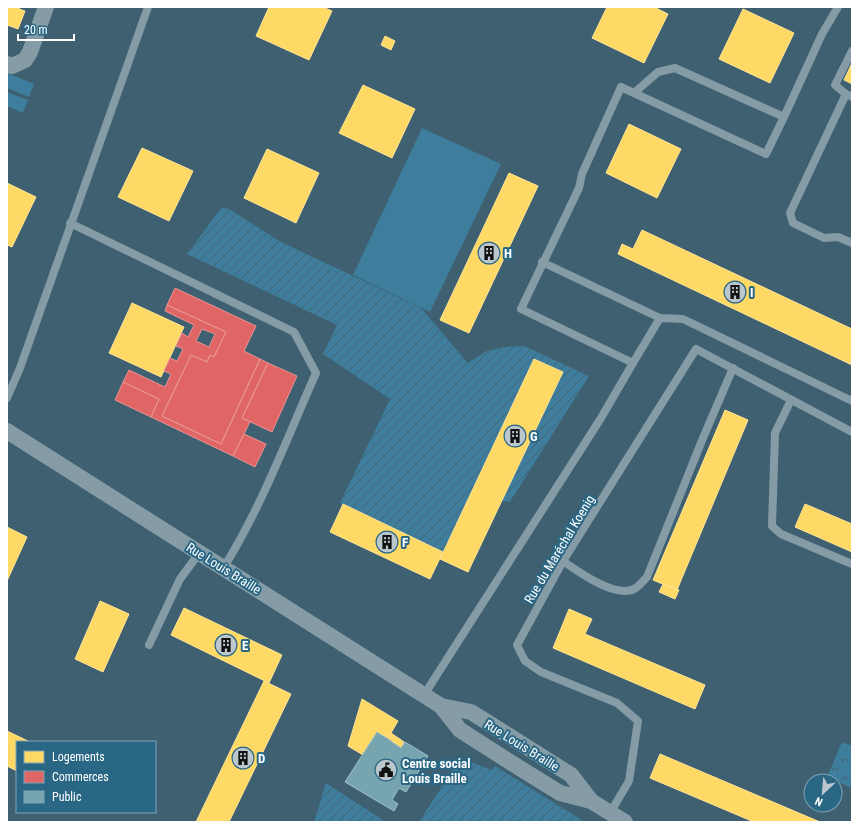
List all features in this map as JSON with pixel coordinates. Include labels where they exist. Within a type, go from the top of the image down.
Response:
[{"type":"street","points":[[7,64],[12,66],[25,60],[46,7]]},
{"type":"street","name":"Rue Louis Braille","points":[[7,431],[224,567],[441,706],[460,730],[560,793],[591,801],[625,822]]},
{"type":"lane","points":[[7,398],[20,368],[70,223],[117,98],[148,7]]},
{"type":"lane","points":[[633,363],[521,309],[542,262],[579,188],[582,174],[621,87],[766,154],[822,34],[838,7]]},
{"type":"lane","points":[[852,51],[836,85],[849,96],[790,213],[793,223],[824,238],[838,237],[852,243]]},
{"type":"lane","points":[[634,93],[658,72],[674,68],[784,117]]},
{"type":"lane","points":[[70,223],[294,332],[316,373],[264,490],[224,567]]},
{"type":"lane","points":[[542,262],[660,318],[683,319],[852,401]]},
{"type":"lane","points":[[424,695],[601,418],[660,318]]},
{"type":"lane","name":"Rue du Maréchal Koenig","points":[[610,813],[629,781],[638,720],[617,703],[541,672],[525,661],[517,645],[563,562],[696,349],[852,432]]},
{"type":"lane","points":[[563,562],[598,583],[619,591],[636,588],[648,577],[702,438],[733,368]]},
{"type":"lane","points":[[791,400],[775,433],[772,526],[781,534],[852,564]]},
{"type":"lane","points":[[149,645],[180,579],[200,552]]},
{"type":"green space","points":[[7,73],[34,84],[29,97],[7,88]]},
{"type":"green space","points":[[7,92],[28,100],[23,113],[7,106]]},
{"type":"green space","points":[[422,128],[501,164],[430,312],[353,275]]},
{"type":"green space","points":[[222,207],[231,210],[279,241],[421,308],[468,363],[487,351],[505,347],[524,346],[589,376],[510,502],[502,501],[562,372],[534,359],[443,552],[340,503],[390,399],[323,354],[337,325],[187,254]]},
{"type":"green space","points":[[842,742],[852,746],[852,788],[843,784],[843,773],[829,773]]},
{"type":"green space","points":[[460,758],[492,770],[495,766],[585,822],[419,822]]},
{"type":"green space","points":[[326,783],[386,822],[314,822]]},
{"type":"building: Logements","points":[[7,7],[20,7],[19,9],[25,11],[18,29],[7,25]]},
{"type":"building: Logements","points":[[269,7],[323,7],[332,11],[309,60],[256,36]]},
{"type":"building: Logements","points":[[607,7],[654,7],[668,14],[644,63],[592,38]]},
{"type":"building: Logements","points":[[743,9],[794,33],[770,83],[719,59]]},
{"type":"building: Logements","points":[[385,36],[395,41],[391,50],[381,45]]},
{"type":"building: Logements","points":[[852,63],[852,84],[844,80]]},
{"type":"building: Logements","points":[[363,85],[415,109],[392,158],[339,133]]},
{"type":"building: Logements","points":[[629,124],[681,149],[657,198],[606,173]]},
{"type":"building: Logements","points":[[142,148],[193,171],[169,221],[118,197]]},
{"type":"building: Logements","points":[[267,149],[319,173],[296,223],[244,198]]},
{"type":"building: Logements","name":"H","points":[[509,173],[538,186],[469,333],[440,320]]},
{"type":"building: Logements","points":[[7,183],[36,197],[12,247],[7,245]]},
{"type":"building: Logements","name":"I","points":[[642,230],[852,329],[852,365],[618,254],[622,244],[633,249]]},
{"type":"building: Logements","points":[[132,303],[184,327],[161,377],[109,353]]},
{"type":"building: Logements","name":"G","points":[[534,359],[563,372],[468,572],[440,559]]},
{"type":"building: Logements","points":[[725,410],[748,420],[677,590],[653,580]]},
{"type":"building: Logements","name":"F","points":[[343,504],[443,552],[430,579],[330,532]]},
{"type":"building: Logements","points":[[805,504],[852,524],[852,552],[795,527]]},
{"type":"building: Logements","points":[[7,527],[27,537],[7,581]]},
{"type":"building: Logements","points":[[663,584],[679,590],[675,599],[659,592]]},
{"type":"building: Logements","points":[[100,601],[129,614],[103,672],[75,659]]},
{"type":"building: Logements","name":"E","points":[[184,608],[282,655],[269,683],[171,635]]},
{"type":"building: Logements","points":[[569,609],[592,619],[585,634],[705,685],[695,709],[553,648]]},
{"type":"building: Logements","name":"D","points":[[264,681],[291,694],[229,822],[196,822]]},
{"type":"building: Logements","points":[[362,699],[398,721],[388,738],[377,732],[363,755],[348,746]]},
{"type":"building: Logements","points":[[7,731],[28,741],[16,741],[16,770],[7,766]]},
{"type":"building: Logements","points":[[391,733],[404,742],[401,748],[388,738]]},
{"type":"building: Logements","points":[[660,754],[820,822],[754,822],[650,778]]},
{"type":"building: Commerces","points":[[175,288],[256,326],[244,351],[260,359],[221,444],[162,416],[191,355],[207,362],[210,355],[214,357],[226,332],[167,305]]},
{"type":"building: Commerces","points":[[167,305],[226,332],[214,357],[210,355],[207,362],[191,355],[162,416],[221,444],[260,359],[268,363],[242,418],[250,422],[233,456],[151,417],[159,399],[123,382],[129,370],[165,387],[171,374],[164,371],[170,358],[177,361],[183,349],[176,346],[182,333],[188,337],[194,325],[165,311]],"holes":[[[202,329],[215,334],[209,347],[196,341]]]},
{"type":"building: Commerces","points":[[268,363],[297,376],[272,432],[242,418]]},
{"type":"building: Commerces","points":[[123,382],[159,399],[151,417],[115,400]]},
{"type":"building: Commerces","points":[[244,434],[266,444],[255,467],[233,456]]},
{"type":"building: Public","name":"Centre social Louis Braille","points":[[377,732],[401,748],[405,742],[428,756],[406,792],[399,788],[392,800],[398,804],[394,811],[345,782]]},
{"type":"place","name":"H","points":[[489,253]]},
{"type":"place","name":"I","points":[[735,292]]},
{"type":"place","name":"G","points":[[515,436]]},
{"type":"place","name":"F","points":[[387,542]]},
{"type":"place","name":"E","points":[[226,645]]},
{"type":"place","name":"D","points":[[243,758]]},
{"type":"place","name":"Centre social Louis Braille","points":[[386,770]]}]
